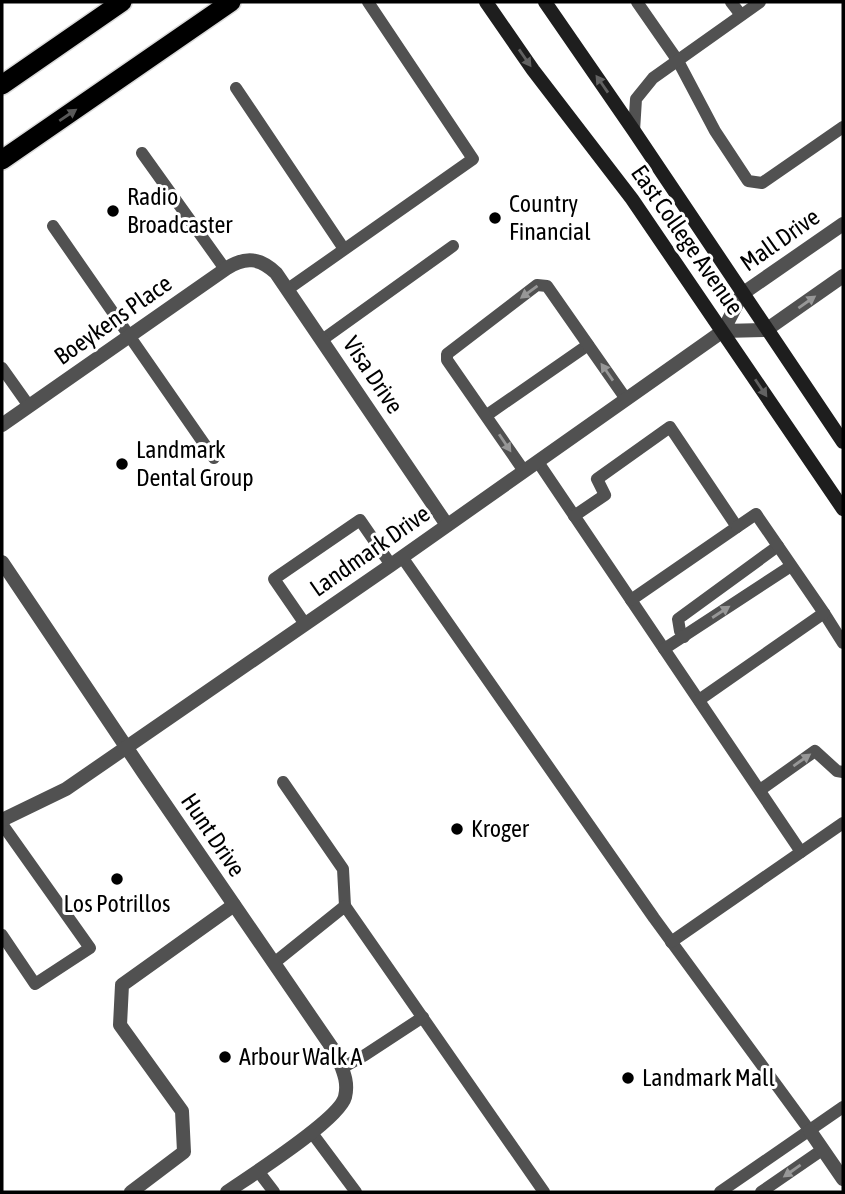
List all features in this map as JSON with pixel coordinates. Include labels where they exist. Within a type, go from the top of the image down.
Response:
[{"type":"highway","points":[[2,85],[122,2]]},
{"type":"highway","points":[[2,160],[231,2]]},
{"type":"main road","name":"East College Avenue","points":[[486,2],[533,70],[632,198],[843,509]]},
{"type":"main road","name":"East College Avenue","points":[[545,2],[843,442]]},
{"type":"street","name":"Mall Drive","points":[[742,294],[843,223]]},
{"type":"street","name":"Boeykens Place","points":[[2,425],[225,269],[237,262],[253,260]]},
{"type":"street","name":"Visa Drive","points":[[253,260],[268,265],[288,289],[447,525]]},
{"type":"street","points":[[723,331],[766,330],[843,276]]},
{"type":"street","name":"Landmark Drive","points":[[2,822],[66,789],[127,748],[723,331],[742,294]]},
{"type":"street","name":"Hunt Drive","points":[[2,562],[337,1055],[346,1078],[345,1099],[331,1117],[227,1192]]},
{"type":"street","points":[[131,1192],[184,1152],[181,1111],[120,1025],[122,985],[234,905]]},
{"type":"street","points":[[810,1130],[843,1180]]},
{"type":"lane","points":[[288,289],[473,159],[368,2]]},
{"type":"lane","points":[[637,2],[645,8],[678,61],[715,131],[748,181],[762,183],[843,127]]},
{"type":"lane","points":[[731,2],[749,7]]},
{"type":"lane","points":[[634,131],[636,99],[653,78],[749,7]]},
{"type":"lane","points":[[236,88],[344,249]]},
{"type":"lane","points":[[142,153],[225,269]]},
{"type":"lane","points":[[52,226],[214,458]]},
{"type":"lane","points":[[322,340],[453,247]]},
{"type":"lane","points":[[524,471],[447,360],[447,354],[537,285],[547,286],[626,398]]},
{"type":"lane","points":[[486,415],[588,345]]},
{"type":"lane","points":[[2,368],[29,406]]},
{"type":"lane","points":[[574,516],[605,495],[597,479],[670,427],[737,527]]},
{"type":"lane","points":[[538,462],[801,852]]},
{"type":"lane","points":[[631,600],[756,514],[843,643]]},
{"type":"lane","points":[[305,624],[274,579],[360,520],[396,561],[810,1130]]},
{"type":"lane","points":[[684,636],[680,631],[678,619],[778,547]]},
{"type":"lane","points":[[664,649],[791,566]]},
{"type":"lane","points":[[699,700],[824,612]]},
{"type":"lane","points":[[760,790],[815,751],[837,771],[843,772]]},
{"type":"lane","points":[[283,782],[343,869],[345,906],[544,1192]]},
{"type":"lane","points":[[2,822],[90,948],[35,984],[2,935]]},
{"type":"lane","points":[[671,942],[842,826]]},
{"type":"lane","points":[[274,963],[345,906]]},
{"type":"lane","points":[[342,1068],[423,1017]]},
{"type":"lane","points":[[720,1192],[843,1107]]},
{"type":"lane","points":[[312,1133],[356,1192]]},
{"type":"lane","points":[[761,1192],[822,1150]]},
{"type":"lane","points":[[258,1171],[274,1192]]},
{"type":"place","name":"Radio Broadcaster","points":[[113,211]]},
{"type":"place","name":"Country Financial","points":[[495,218]]},
{"type":"place","name":"Landmark Dental Group","points":[[122,464]]},
{"type":"place","name":"Kroger","points":[[457,829]]},
{"type":"place","name":"Los Potrillos","points":[[117,879]]},
{"type":"place","name":"Arbour Walk A","points":[[225,1057]]},
{"type":"place","name":"Landmark Mall","points":[[628,1078]]}]
